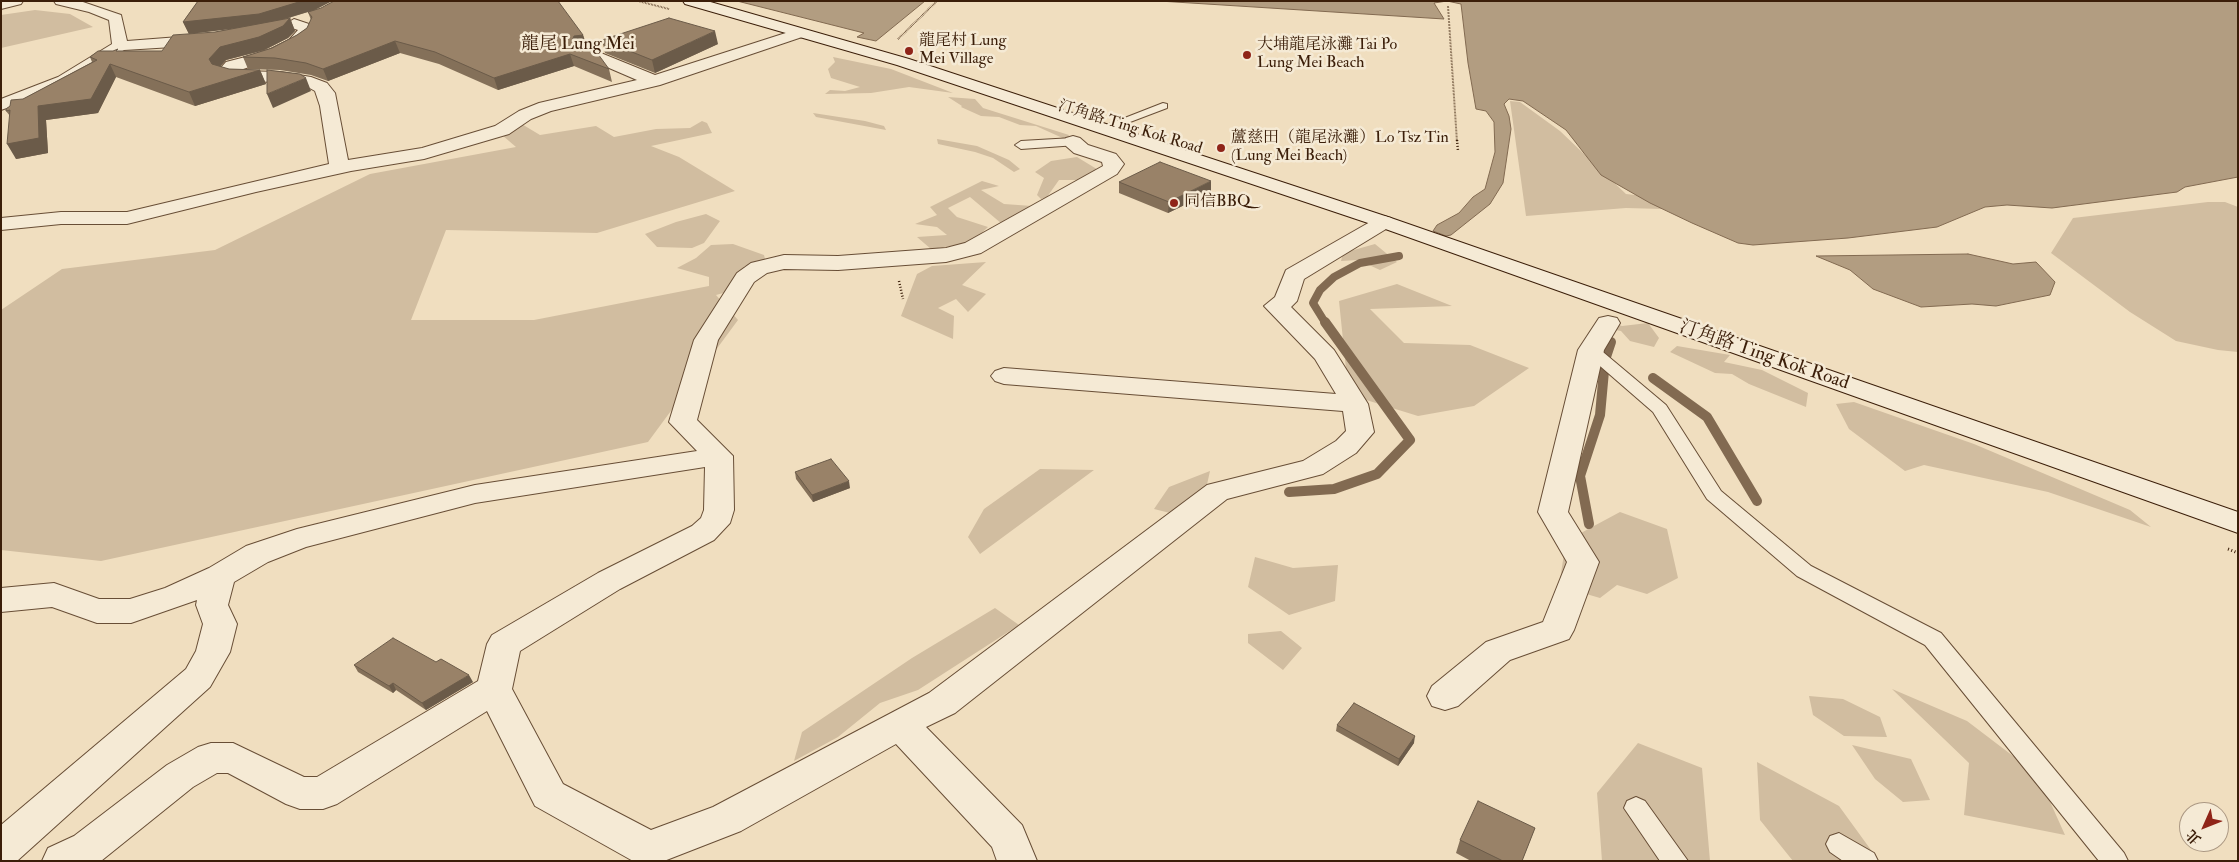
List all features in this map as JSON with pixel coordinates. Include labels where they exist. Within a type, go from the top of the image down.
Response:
[{"type":"street","points":[[1,5],[16,1]]},
{"type":"street","points":[[62,1],[94,9],[116,18],[120,46]]},
{"type":"street","name":"汀角路 Ting Kok Road","points":[[690,1],[1112,125],[1290,191],[1384,222],[1614,314],[2238,523]]},
{"type":"street","points":[[314,17],[288,25],[307,28],[304,36],[294,44],[271,55],[232,66],[225,72],[236,76],[280,77],[311,82],[320,87],[326,93],[339,167]]},
{"type":"street","points":[[1,224],[61,218],[127,218],[339,167],[424,153],[502,130],[545,107],[654,80],[800,32]]},
{"type":"street","points":[[1,104],[64,81],[120,46],[221,38]]},
{"type":"street","points":[[585,52],[654,80]]},
{"type":"street","points":[[1112,125],[1073,142],[1081,149],[1109,158],[1114,164],[1110,170],[973,248],[946,255],[838,263],[784,262],[760,268],[745,278],[706,340],[683,422],[719,456],[719,510],[716,522],[702,533],[609,581],[504,644],[494,689],[549,795],[648,849],[727,819],[942,703],[1217,492],[1313,468],[1346,447],[1360,432],[1355,404],[1326,355],[1276,306],[1285,301],[1294,275],[1384,222]]},
{"type":"street","points":[[1445,696],[1498,651],[1557,630],[1583,562],[1553,512],[1591,350],[1614,314]]},
{"type":"street","points":[[1004,376],[1355,404]]},
{"type":"street","points":[[1,600],[54,595],[97,611],[131,611],[176,596],[220,576],[257,554],[297,539],[475,494],[719,456]]},
{"type":"street","points":[[1,850],[198,678],[214,652],[220,624],[212,605],[220,576]]},
{"type":"street","points":[[62,861],[88,848],[180,776],[211,758],[233,758],[300,793],[323,793],[494,689]]},
{"type":"street","points":[[900,724],[1008,837],[1017,861]]},
{"type":"lane","points":[[1112,125],[1162,106]]},
{"type":"lane","points":[[1021,145],[1073,142]]},
{"type":"lane","points":[[1591,350],[1660,408],[1714,495],[1804,571],[1933,639],[2115,861]]},
{"type":"lane","points":[[1636,808],[1675,861]]},
{"type":"lane","points":[[1838,844],[1865,861]]},
{"type":"path","points":[[897,40],[937,1]]},
{"type":"path","points":[[1448,6],[1458,151]]},
{"type":"shaded area","points":[[737,1],[925,1],[876,41],[857,37],[864,33]]},
{"type":"shaded area","points":[[1159,1],[1447,1],[1434,3],[1444,19]]},
{"type":"shaded area","points":[[1447,1],[2238,1],[2238,177],[2185,187],[2177,192],[2052,208],[2007,205],[1985,207],[1937,227],[1848,238],[1753,245],[1738,243],[1692,223],[1650,203],[1601,175],[1566,130],[1523,101],[1509,99],[1504,104],[1509,116],[1511,129],[1503,183],[1490,204],[1451,235],[1446,236],[1433,231],[1437,225],[1459,213],[1473,197],[1485,189],[1495,152],[1494,122],[1486,111],[1476,109],[1461,4]]},
{"type":"shaded area","points":[[35,10],[70,14],[93,27],[1,48],[1,15]]},
{"type":"shaded area","points":[[833,57],[891,69],[953,93],[909,87],[871,93],[825,94],[830,90],[845,91],[860,87],[831,78],[828,69],[835,62]]},
{"type":"shaded area","points":[[948,97],[975,99],[983,108],[1069,135],[1067,140],[1036,126],[1020,125],[999,117],[981,116],[961,107]]},
{"type":"shaded area","points":[[1510,101],[1520,102],[1560,131],[1626,194],[1644,196],[1663,209],[1626,208],[1526,216]]},
{"type":"shaded area","points":[[813,113],[865,121],[884,126],[886,130],[816,117]]},
{"type":"shaded area","points":[[702,121],[707,123],[712,133],[651,146],[679,157],[735,191],[597,233],[446,230],[411,320],[534,320],[709,286],[709,277],[677,268],[696,258],[711,245],[733,244],[764,255],[768,271],[744,266],[752,285],[716,295],[738,320],[648,442],[101,561],[1,550],[1,310],[62,269],[215,250],[370,174],[516,147],[495,129],[520,123],[540,135],[596,126],[614,137],[656,129],[690,128]]},
{"type":"shaded area","points":[[937,139],[977,146],[1009,160],[1020,169],[1014,172],[993,158],[938,144]]},
{"type":"shaded area","points":[[1077,157],[1100,171],[1088,180],[1059,180],[1047,197],[1041,199],[1037,195],[1044,178],[1035,172],[1051,161]]},
{"type":"shaded area","points":[[982,181],[999,186],[981,190],[1004,204],[1032,206],[1028,226],[1008,229],[970,197],[948,208],[957,217],[988,227],[971,243],[931,249],[917,237],[947,235],[937,227],[915,224],[937,215],[930,207]]},
{"type":"shaded area","points":[[2208,202],[2225,202],[2238,207],[2238,352],[2218,350],[2176,341],[2130,312],[2051,253],[2073,218]]},
{"type":"shaded area","points":[[706,214],[720,221],[704,243],[692,248],[657,247],[645,234],[676,222]]},
{"type":"shaded area","points":[[1375,244],[1397,262],[1380,270],[1358,260],[1341,261],[1343,253]]},
{"type":"shaded area","points":[[1968,254],[2013,264],[2036,262],[2055,282],[2050,295],[1996,306],[1972,304],[1921,307],[1873,289],[1850,270],[1816,256]]},
{"type":"shaded area","points":[[986,262],[962,285],[986,294],[968,312],[956,299],[938,308],[954,316],[953,339],[901,316],[917,274],[932,266]]},
{"type":"shaded area","points":[[1397,284],[1452,306],[1370,309],[1404,343],[1470,345],[1529,368],[1474,406],[1418,416],[1363,399],[1346,369],[1339,301]]},
{"type":"shaded area","points":[[1604,319],[1622,326],[1648,323],[1659,338],[1654,347],[1630,341],[1621,331],[1599,327]]},
{"type":"shaded area","points":[[1677,346],[1730,355],[1724,362],[1762,370],[1808,393],[1806,407],[1749,384],[1732,374],[1715,373],[1670,352]]},
{"type":"shaded area","points":[[1854,402],[1974,444],[2130,510],[2151,527],[2048,492],[1924,465],[1905,471],[1849,429],[1836,404]]},
{"type":"shaded area","points":[[1040,469],[1094,470],[980,554],[968,537],[984,509]]},
{"type":"shaded area","points":[[1210,471],[1206,489],[1170,513],[1154,509],[1169,487]]},
{"type":"shaded area","points":[[1620,512],[1667,529],[1678,578],[1647,594],[1617,585],[1600,598],[1559,586],[1566,541]]},
{"type":"shaded area","points":[[1255,557],[1293,568],[1338,565],[1335,601],[1289,615],[1248,587]]},
{"type":"shaded area","points":[[995,608],[1019,625],[918,690],[880,703],[838,737],[794,761],[802,732],[912,658]]},
{"type":"shaded area","points":[[1281,631],[1302,648],[1283,670],[1248,643],[1248,634]]},
{"type":"shaded area","points":[[1892,689],[1967,721],[2038,775],[2065,835],[1964,815],[1969,763]]},
{"type":"shaded area","points":[[1809,696],[1843,699],[1880,717],[1887,737],[1844,736],[1813,715]]},
{"type":"shaded area","points":[[1638,743],[1702,768],[1710,861],[1602,861],[1597,793]]},
{"type":"shaded area","points":[[1852,745],[1911,759],[1930,800],[1903,802],[1875,779]]},
{"type":"shaded area","points":[[1757,762],[1839,806],[1879,861],[1793,861],[1760,820]]},
{"type":"building","points":[[198,1],[302,1],[259,14],[183,22]]},
{"type":"building","points":[[334,1],[558,1],[583,35],[574,36],[572,41],[574,44],[598,54],[609,69],[570,54],[494,78],[435,52],[395,41],[323,69],[306,63],[275,58],[243,57],[272,48],[297,35],[307,28],[312,17],[308,12]]},
{"type":"building","points":[[290,18],[283,26],[259,37],[220,47],[209,59],[212,64],[229,69],[260,70],[189,92],[110,64],[91,99],[38,106],[39,138],[7,144],[10,110],[6,111],[6,109],[10,106],[11,100],[23,99],[97,60],[90,57],[98,51],[118,49],[116,51],[162,51],[173,35],[215,32]]},
{"type":"building","points":[[669,18],[715,31],[652,60],[602,40]]},
{"type":"building","points":[[267,70],[300,74],[306,78],[267,94]]},
{"type":"building","points":[[1160,162],[1211,181],[1169,202],[1119,182]]},
{"type":"building","points":[[831,459],[849,481],[812,495],[795,472]]},
{"type":"building","points":[[393,638],[436,662],[441,659],[469,675],[422,703],[393,683],[389,686],[354,665]]},
{"type":"building","points":[[1354,703],[1415,736],[1399,759],[1337,725]]},
{"type":"building","points":[[1478,801],[1535,828],[1522,861],[1503,861],[1460,840]]},
{"type":"waterway","points":[[1326,324],[1313,303],[1320,290],[1334,277],[1360,263],[1399,256]]},
{"type":"waterway","points":[[1289,492],[1334,489],[1377,474],[1410,440],[1325,322]]},
{"type":"waterway","points":[[1589,524],[1580,476],[1600,415],[1605,360],[1611,342]]},
{"type":"waterway","points":[[1653,378],[1707,417],[1757,501]]},
{"type":"place","name":"龍尾村 Lung Mei Village","points":[[909,51]]},
{"type":"place","name":"大埔龍尾泳灘 Tai Po Lung Mei Beach","points":[[1247,55]]},
{"type":"place","name":"蘆慈田（龍尾泳灘）Lo Tsz Tin (Lung Mei Beach)","points":[[1221,148]]},
{"type":"place","name":"同信BBQ","points":[[1174,203]]},
{"type":"district","name":"龍尾 Lung Mei","points":[[578,45]]}]
